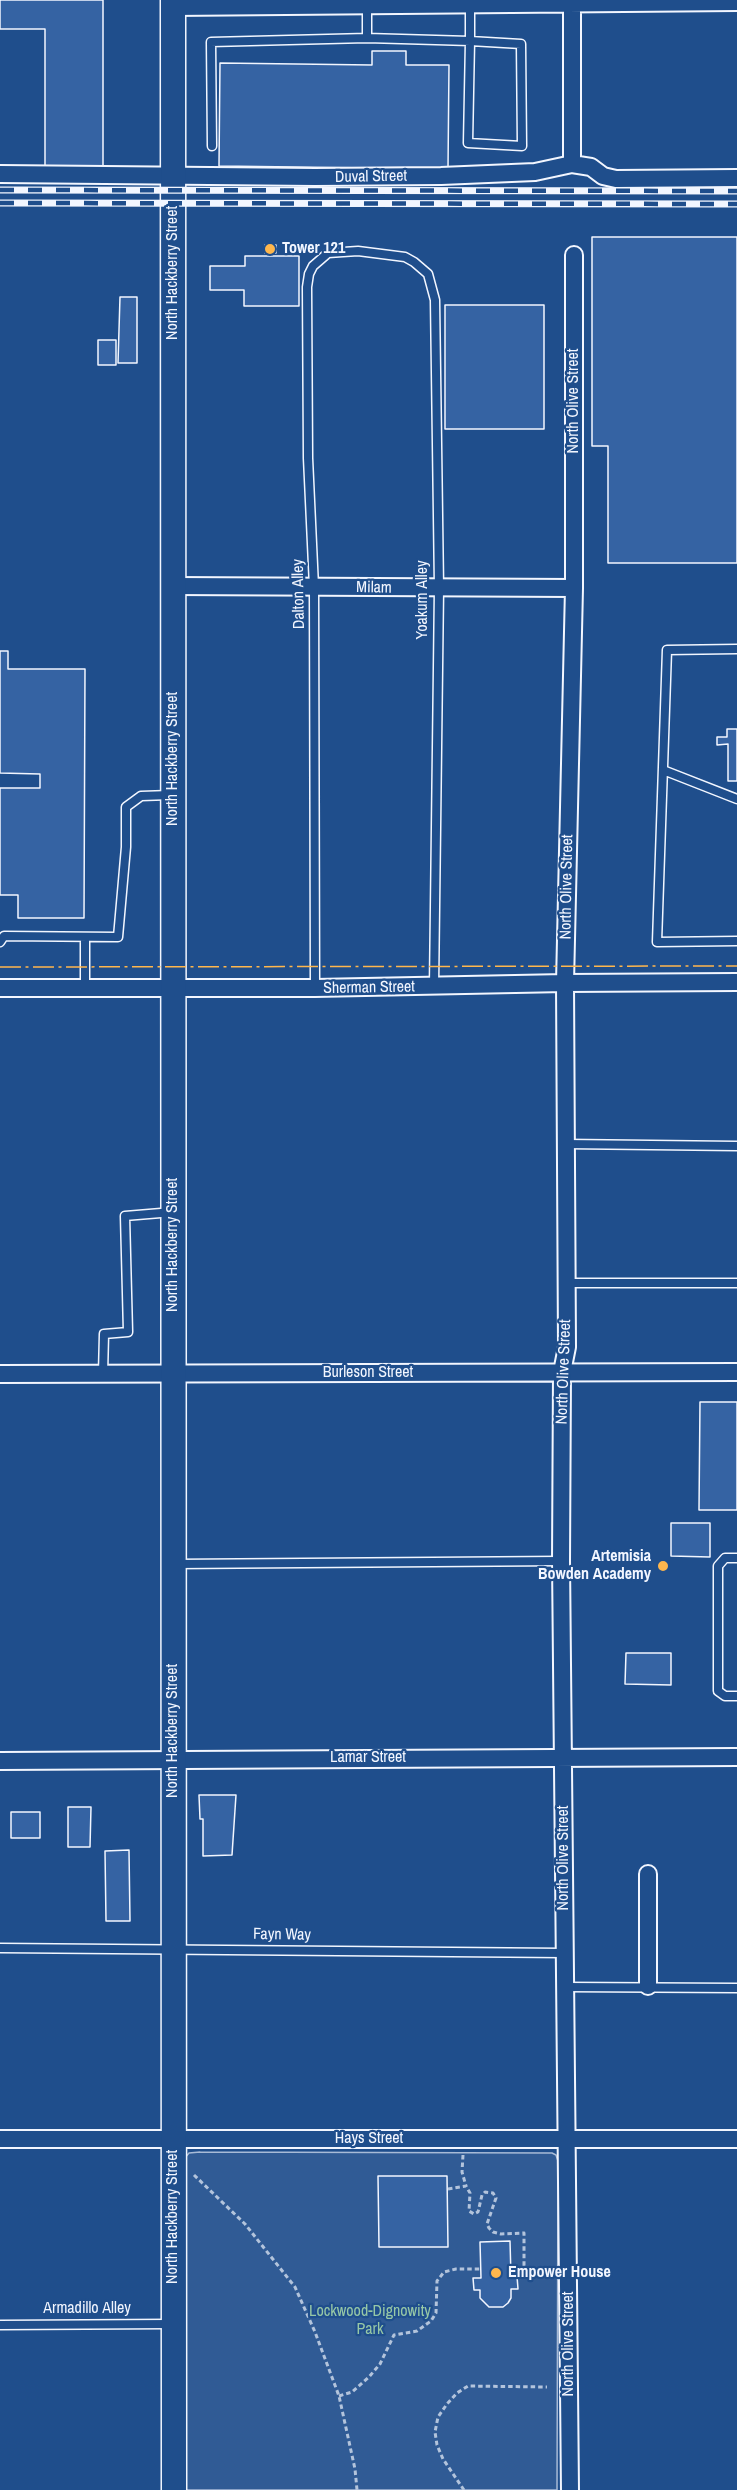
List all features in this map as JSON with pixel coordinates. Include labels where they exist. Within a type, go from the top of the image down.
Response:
[{"type":"main road","name":"North Hackberry Street","points":[[173,3],[174,2490]]},
{"type":"street","points":[[572,2],[572,164],[591,167],[603,177],[616,179],[737,178]]},
{"type":"street","points":[[173,3],[367,5],[737,2]]},
{"type":"street","name":"Duval Street","points":[[0,174],[441,176],[535,172],[572,164]]},
{"type":"street","name":"North Olive Street","points":[[570,2490],[561,1561],[562,1372],[567,1347],[565,983],[574,588],[574,255]]},
{"type":"street","name":"Milam","points":[[173,586],[574,588]]},
{"type":"street","name":"Sherman Street","points":[[0,988],[315,988],[737,982]]},
{"type":"street","name":"Burleson Street","points":[[0,1374],[737,1372]]},
{"type":"street","name":"Lamar Street","points":[[0,1761],[737,1757]]},
{"type":"street","points":[[648,1874],[648,1986]]},
{"type":"street","name":"Hays Street","points":[[0,2139],[737,2139]]},
{"type":"lane","points":[[212,146],[211,42],[367,38],[470,41],[521,44],[522,146],[468,143],[470,41],[470,4]]},
{"type":"lane","points":[[367,5],[367,38]]},
{"type":"lane","name":"Dalton Alley","points":[[315,988],[314,587],[308,458],[307,301],[309,274],[313,266],[328,253],[375,252]]},
{"type":"lane","name":"Yoakum Alley","points":[[375,252],[405,257],[414,262],[428,274],[435,300],[439,588],[434,987]]},
{"type":"lane","points":[[737,649],[667,650],[657,942],[737,941]]},
{"type":"lane","points":[[663,771],[737,799]]},
{"type":"lane","points":[[0,942],[4,936],[118,937],[126,848],[126,807],[141,796],[173,795]]},
{"type":"lane","points":[[85,937],[85,988]]},
{"type":"lane","points":[[565,1144],[737,1146]]},
{"type":"lane","points":[[103,1374],[104,1334],[128,1332],[125,1216],[173,1212]]},
{"type":"lane","points":[[566,1283],[737,1283]]},
{"type":"lane","points":[[737,1558],[726,1558],[718,1566],[718,1691],[726,1696],[737,1696]]},
{"type":"lane","points":[[173,1564],[561,1561]]},
{"type":"lane","name":"Fayn Way","points":[[0,1948],[564,1953]]},
{"type":"lane","points":[[565,1987],[737,1988]]},
{"type":"lane","name":"Armadillo Alley","points":[[0,2325],[173,2324]]},
{"type":"path","points":[[464,2139],[462,2172],[470,2193],[469,2211],[474,2214],[478,2212],[482,2195],[485,2192],[493,2193],[496,2198],[487,2224],[493,2232],[524,2233],[524,2269]]},
{"type":"path","points":[[189,2171],[245,2224],[295,2287],[339,2396],[356,2469],[357,2490]]},
{"type":"path","points":[[447,2189],[466,2186]]},
{"type":"path","points":[[339,2396],[352,2392],[369,2377],[380,2364],[394,2335],[417,2331],[431,2321],[436,2313],[436,2281],[444,2272],[456,2269],[480,2269]]},
{"type":"path","points":[[464,2490],[436,2445],[435,2432],[438,2417],[447,2404],[457,2393],[468,2386],[546,2387]]},
{"type":"shaded area","name":"Lockwood-Dignowity Park","points":[[189,2153],[552,2153],[556,2155],[558,2161],[557,2490],[181,2490],[184,2159]]},
{"type":"building","points":[[0,0],[103,0],[103,168],[45,168],[45,29],[0,29]]},
{"type":"building","points":[[372,51],[406,51],[406,65],[449,65],[448,169],[219,166],[220,63],[372,65]]},
{"type":"building","points":[[592,237],[737,237],[737,563],[608,563],[608,446],[592,446]]},
{"type":"building","name":"Tower 121","points":[[265,245],[276,245],[276,253],[265,253]]},
{"type":"building","points":[[245,256],[299,256],[299,306],[244,306],[244,290],[210,290],[210,266],[245,266]]},
{"type":"building","points":[[120,297],[137,297],[137,363],[118,363]]},
{"type":"building","points":[[445,305],[544,305],[544,429],[445,429]]},
{"type":"building","points":[[98,340],[116,340],[116,365],[98,365]]},
{"type":"building","points":[[0,651],[8,651],[8,669],[85,669],[84,918],[18,918],[18,895],[0,895],[0,788],[40,788],[40,774],[0,773]]},
{"type":"building","points":[[727,729],[737,729],[737,781],[728,781],[728,744],[717,745],[717,737],[727,737]]},
{"type":"building","points":[[700,1402],[737,1402],[737,1510],[699,1510]]},
{"type":"building","points":[[671,1523],[710,1523],[710,1557],[671,1556]]},
{"type":"building","points":[[626,1653],[671,1653],[671,1685],[625,1684]]},
{"type":"building","points":[[199,1795],[236,1795],[232,1855],[203,1856],[203,1819],[200,1819]]},
{"type":"building","points":[[68,1807],[91,1807],[90,1847],[68,1847]]},
{"type":"building","points":[[11,1812],[40,1812],[40,1838],[11,1838]]},
{"type":"building","points":[[129,1850],[130,1921],[106,1921],[105,1851]]},
{"type":"building","points":[[378,2176],[447,2176],[448,2247],[379,2247]]},
{"type":"building","name":"Empower House","points":[[510,2241],[511,2277],[517,2276],[518,2289],[511,2289],[511,2298],[503,2307],[489,2307],[480,2298],[480,2290],[474,2290],[473,2278],[481,2278],[480,2242]]},
{"type":"railway","points":[[0,190],[737,191]]},
{"type":"railway","points":[[0,203],[737,204]]},
{"type":"power","points":[[0,967],[737,966]]},
{"type":"place","name":"Tower 121","points":[[270,249]]},
{"type":"place","name":"Artemisia Bowden Academy","points":[[663,1566]]},
{"type":"place","name":"Empower House","points":[[496,2273]]}]
